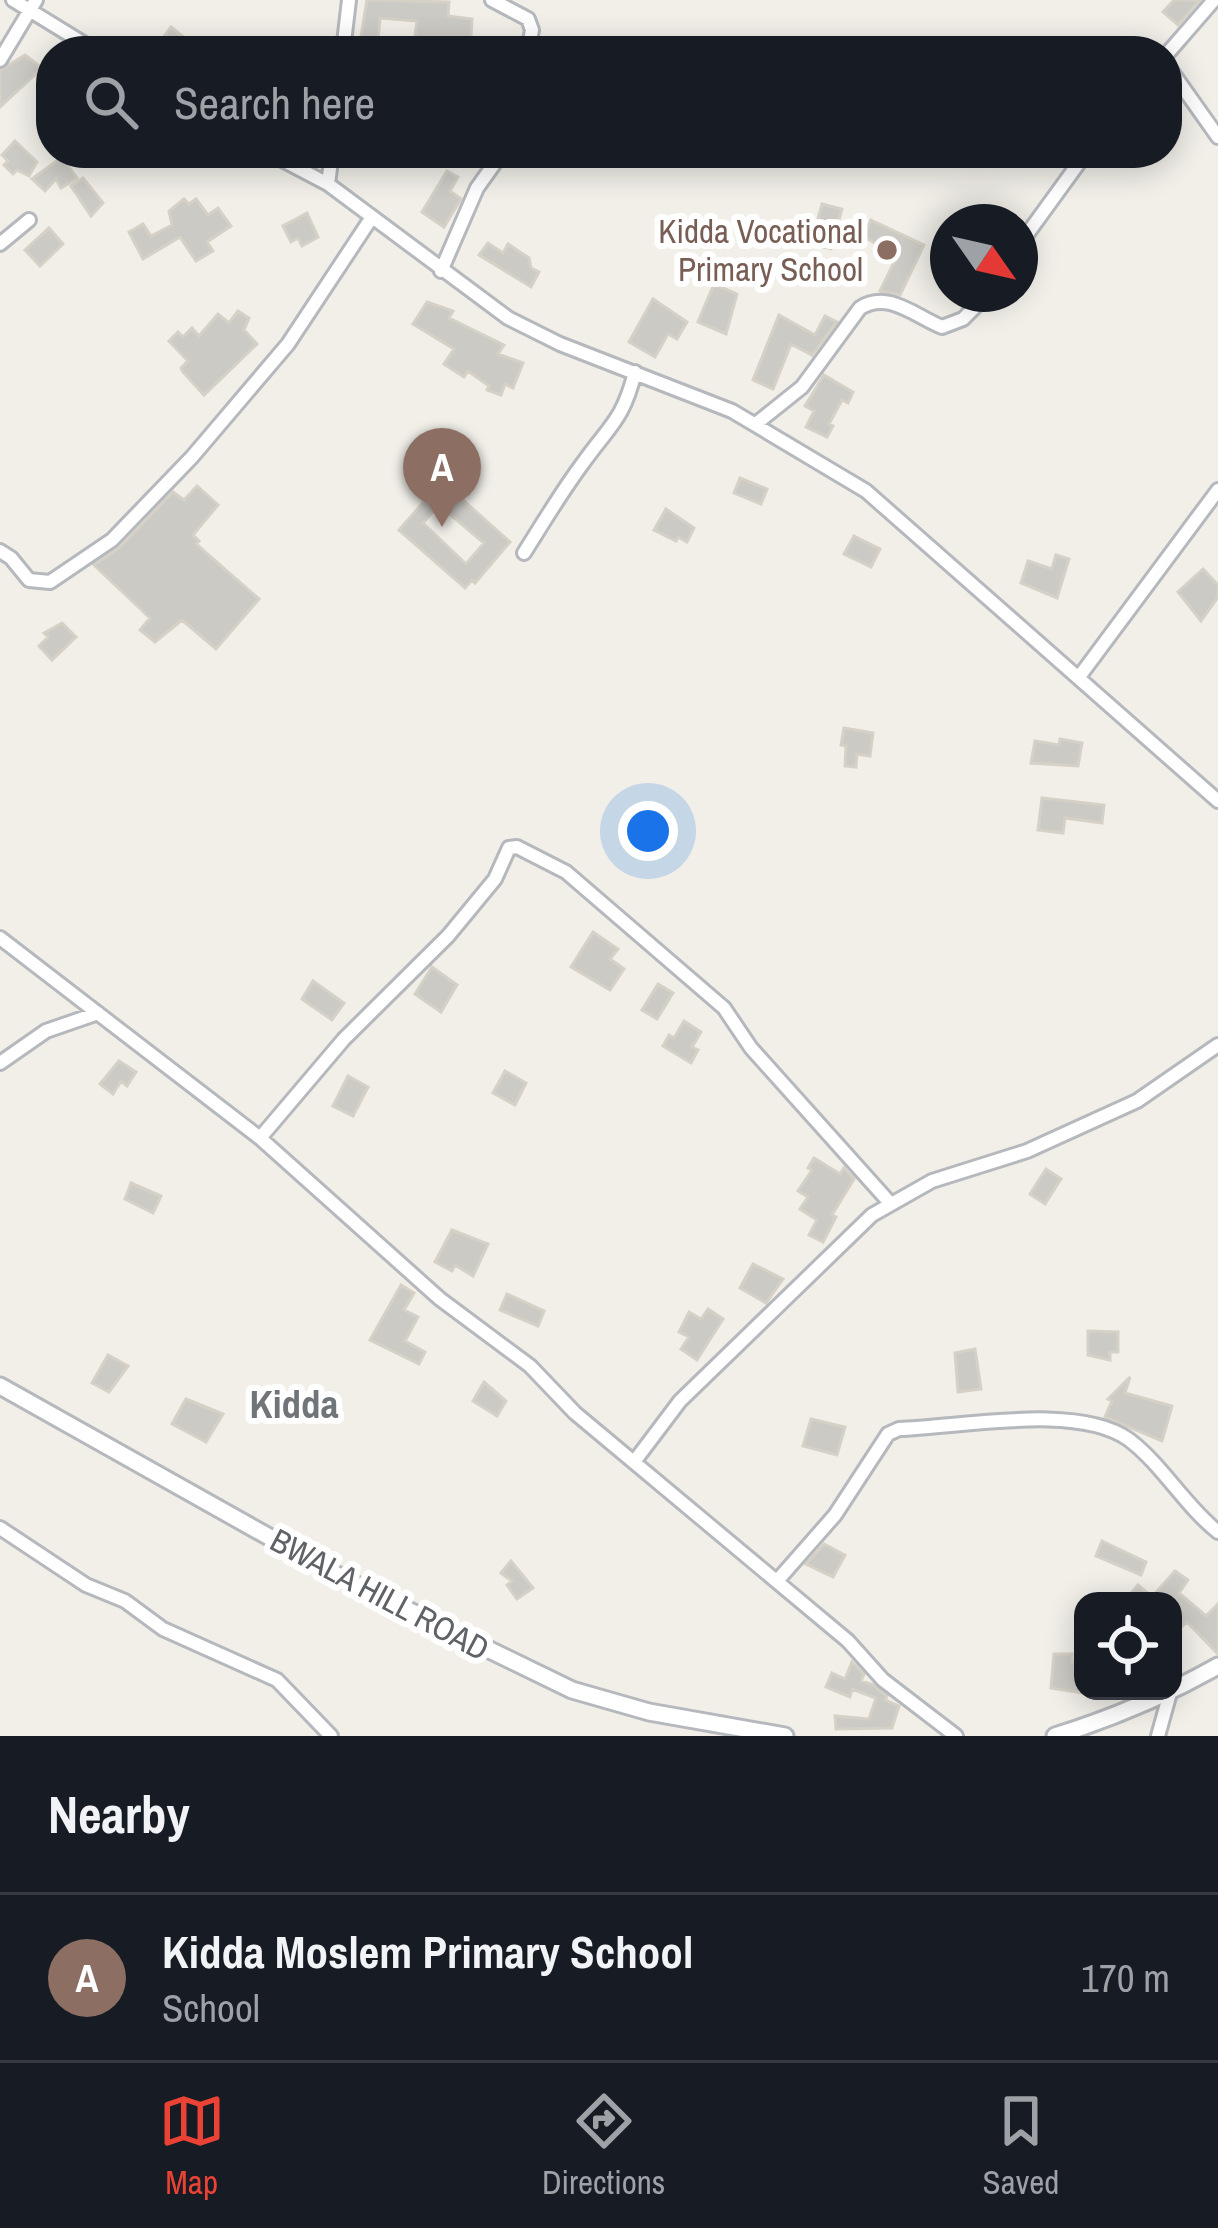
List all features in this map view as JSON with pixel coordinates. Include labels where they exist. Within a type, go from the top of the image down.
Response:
[{"type":"street","points":[[13,0],[33,4],[76,36]]},
{"type":"street","points":[[346,36],[350,0]]},
{"type":"street","points":[[492,0],[528,19],[531,36]]},
{"type":"street","points":[[1182,37],[1214,0]]},
{"type":"street","points":[[0,60],[33,4]]},
{"type":"street","points":[[1182,86],[1218,136]]},
{"type":"street","points":[[298,168],[328,184],[508,318],[560,344],[757,423],[866,491],[1218,801]]},
{"type":"street","points":[[328,184],[330,168]]},
{"type":"street","points":[[441,271],[477,188],[491,168]]},
{"type":"street","points":[[1038,219],[1075,168]]},
{"type":"street","points":[[0,551],[29,580],[50,582],[112,540],[192,458],[288,344],[373,218]]},
{"type":"street","points":[[0,244],[29,220]]},
{"type":"street","points":[[757,423],[802,387],[869,302],[890,302],[942,327],[970,312]]},
{"type":"street","points":[[524,553],[584,461],[618,422],[635,372]]},
{"type":"street","points":[[1079,677],[1218,490]]},
{"type":"street","points":[[260,1138],[344,1039],[448,936],[495,879],[509,848],[517,847],[566,872],[724,1009],[751,1048],[890,1203]]},
{"type":"street","points":[[0,938],[260,1138],[440,1299],[530,1366],[575,1413],[956,1736]]},
{"type":"street","points":[[0,1063],[46,1031],[98,1013]]},
{"type":"street","points":[[634,1462],[680,1401],[872,1215],[932,1181],[1027,1151],[1137,1101],[1218,1045]]},
{"type":"street","name":"BWALA HILL ROAD","points":[[0,1386],[344,1579],[572,1690],[649,1712],[784,1736]]},
{"type":"street","points":[[777,1581],[835,1515],[888,1434],[899,1429],[1061,1421],[1105,1426],[1138,1448],[1218,1532]]},
{"type":"street","points":[[0,1528],[86,1585],[125,1601],[163,1628],[277,1680],[331,1736]]},
{"type":"street","points":[[1182,1687],[1218,1666]]},
{"type":"street","points":[[1055,1736],[1152,1700]]},
{"type":"street","points":[[1158,1736],[1169,1700]]},
{"type":"building","points":[[367,0],[449,2],[448,16],[472,19],[471,36],[415,36],[417,21],[380,18],[378,36],[361,36]]},
{"type":"building","points":[[1174,0],[1200,0],[1178,25],[1163,12]]},
{"type":"building","points":[[25,55],[36,63],[36,74],[0,107],[0,70]]},
{"type":"building","points":[[15,141],[36,164],[29,176],[17,170],[13,174],[2,155]]},
{"type":"building","points":[[47,168],[70,168],[77,178],[61,188],[56,179],[45,191],[32,179]]},
{"type":"building","points":[[447,171],[458,177],[450,191],[461,199],[444,227],[422,212]]},
{"type":"building","points":[[83,178],[103,203],[91,216],[71,186]]},
{"type":"building","points":[[184,199],[189,204],[196,199],[208,215],[218,208],[231,226],[207,242],[213,251],[196,261],[180,237],[143,259],[129,232],[143,224],[151,236],[172,225],[169,211]]},
{"type":"building","points":[[822,204],[842,209],[831,249],[811,244]]},
{"type":"building","points":[[307,213],[318,237],[302,246],[298,238],[291,242],[283,226]]},
{"type":"building","points":[[871,220],[924,245],[900,295],[880,291],[898,254],[863,237]]},
{"type":"building","points":[[49,228],[63,244],[40,266],[25,250]]},
{"type":"building","points":[[488,243],[503,253],[508,244],[529,258],[531,268],[539,272],[531,287],[479,255]]},
{"type":"building","points":[[714,284],[737,294],[726,334],[698,322]]},
{"type":"building","points":[[653,299],[687,322],[677,339],[668,334],[655,357],[629,342]]},
{"type":"building","points":[[427,302],[453,311],[449,318],[504,345],[498,354],[523,363],[513,388],[505,384],[501,395],[487,390],[489,386],[468,371],[464,377],[444,364],[454,349],[413,324]]},
{"type":"building","points":[[238,311],[249,318],[244,330],[257,344],[204,395],[183,372],[188,361],[169,341],[192,328],[199,336],[218,314],[229,323]]},
{"type":"building","points":[[779,315],[815,335],[825,316],[837,322],[812,355],[791,344],[773,389],[753,380]]},
{"type":"building","points":[[824,375],[853,392],[848,403],[842,400],[827,437],[806,427],[814,411],[805,406]]},
{"type":"building","points":[[740,478],[767,489],[761,504],[734,493]]},
{"type":"building","points":[[445,484],[510,542],[475,583],[472,580],[465,588],[399,530],[427,498],[437,507],[423,523],[466,564],[484,543],[432,499]]},
{"type":"building","points":[[197,486],[218,505],[193,535],[199,541],[196,544],[259,599],[216,649],[182,620],[155,642],[140,630],[150,618],[94,565],[119,548],[173,492],[184,500]]},
{"type":"building","points":[[666,509],[694,528],[687,542],[654,530]]},
{"type":"building","points":[[854,536],[880,549],[871,567],[844,554]]},
{"type":"building","points":[[1056,555],[1069,559],[1057,598],[1021,583],[1028,561],[1052,569]]},
{"type":"building","points":[[1203,569],[1218,585],[1218,597],[1201,621],[1178,592]]},
{"type":"building","points":[[62,623],[76,637],[52,660],[39,646],[48,637],[44,633]]},
{"type":"building","points":[[844,728],[873,733],[870,756],[857,754],[856,767],[845,766]]},
{"type":"building","points":[[1060,739],[1082,743],[1078,766],[1031,763],[1035,741],[1059,745]]},
{"type":"building","points":[[1042,798],[1104,805],[1102,823],[1065,818],[1063,833],[1038,830]]},
{"type":"building","points":[[593,932],[618,949],[610,959],[624,969],[610,990],[571,967]]},
{"type":"building","points":[[432,967],[457,985],[441,1012],[415,994]]},
{"type":"building","points":[[313,981],[344,1003],[332,1020],[302,999]]},
{"type":"building","points":[[658,984],[673,993],[657,1019],[642,1010]]},
{"type":"building","points":[[684,1021],[701,1032],[692,1047],[698,1050],[691,1063],[663,1046]]},
{"type":"building","points":[[119,1061],[136,1072],[127,1086],[121,1081],[113,1094],[100,1084]]},
{"type":"building","points":[[505,1071],[526,1083],[515,1105],[493,1093]]},
{"type":"building","points":[[348,1076],[368,1087],[353,1116],[333,1106]]},
{"type":"building","points":[[814,1158],[840,1174],[844,1168],[854,1179],[832,1215],[836,1217],[823,1242],[809,1235],[817,1220],[800,1209],[808,1197],[798,1191]]},
{"type":"building","points":[[1046,1169],[1061,1179],[1045,1204],[1030,1194]]},
{"type":"building","points":[[131,1183],[161,1196],[153,1213],[125,1199]]},
{"type":"building","points":[[452,1230],[488,1244],[473,1276],[455,1265],[452,1271],[435,1262]]},
{"type":"building","points":[[753,1264],[783,1279],[766,1303],[740,1288]]},
{"type":"building","points":[[401,1285],[414,1293],[404,1310],[418,1317],[405,1341],[425,1352],[419,1364],[370,1340]]},
{"type":"building","points":[[507,1294],[544,1311],[538,1326],[500,1310]]},
{"type":"building","points":[[708,1309],[723,1319],[697,1360],[681,1349],[689,1337],[679,1332],[689,1312],[701,1319]]},
{"type":"building","points":[[1088,1331],[1118,1332],[1118,1352],[1110,1352],[1110,1360],[1088,1355]]},
{"type":"building","points":[[975,1349],[981,1389],[958,1392],[955,1353]]},
{"type":"building","points":[[108,1355],[128,1366],[109,1392],[92,1383]]},
{"type":"building","points":[[1130,1377],[1125,1393],[1172,1406],[1162,1441],[1105,1417],[1112,1401],[1108,1399]]},
{"type":"building","points":[[484,1382],[506,1401],[497,1416],[473,1401]]},
{"type":"building","points":[[186,1399],[223,1414],[206,1442],[172,1424]]},
{"type":"building","points":[[811,1419],[845,1427],[837,1455],[803,1446]]},
{"type":"building","points":[[1102,1541],[1146,1562],[1141,1575],[1096,1556]]},
{"type":"building","points":[[824,1544],[845,1555],[833,1577],[806,1564]]},
{"type":"building","points":[[511,1561],[533,1588],[517,1599],[507,1585],[512,1581],[501,1573]]},
{"type":"building","points":[[1175,1571],[1188,1580],[1180,1592],[1156,1592]]},
{"type":"building","points":[[1182,1596],[1206,1616],[1218,1604],[1218,1654],[1187,1622],[1182,1626]]},
{"type":"building","points":[[1054,1654],[1072,1654],[1074,1692],[1051,1688]]},
{"type":"building","points":[[852,1662],[864,1674],[861,1681],[874,1685],[887,1696],[885,1700],[899,1706],[892,1728],[836,1729],[835,1716],[869,1719],[876,1698],[852,1689],[850,1697],[826,1687],[832,1673],[845,1679]]},
{"type":"place","name":"Kidda Vocational Primary School","points":[[887,250]]},
{"type":"place","name":"Kidda Moslem Primary School","points":[[442,527]]},
{"type":"district","name":"Kidda","points":[[294,1404]]}]
